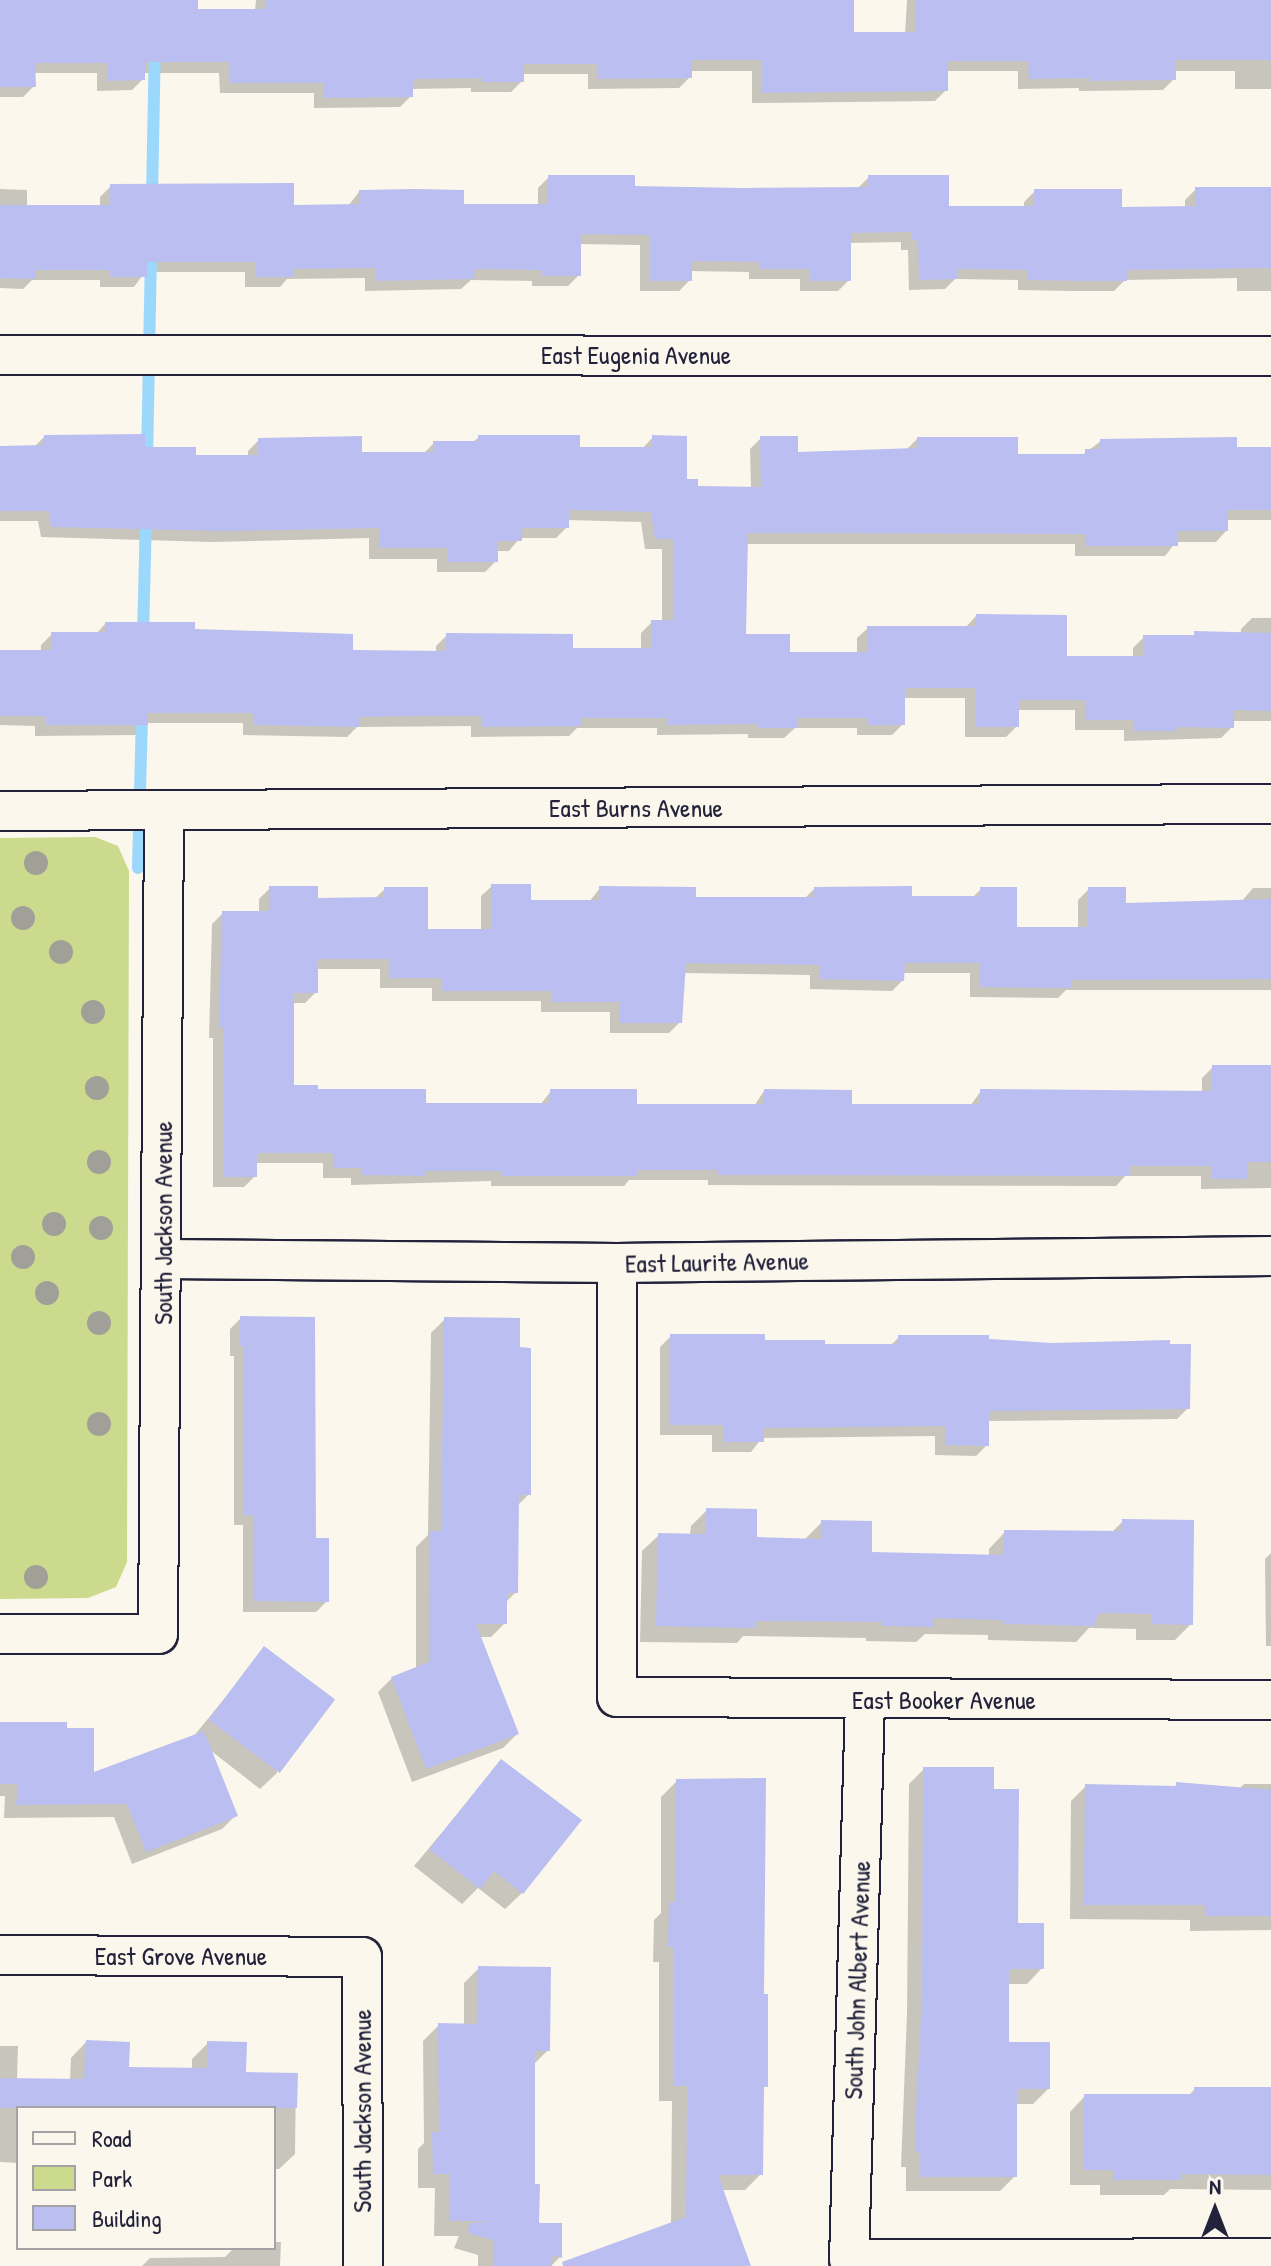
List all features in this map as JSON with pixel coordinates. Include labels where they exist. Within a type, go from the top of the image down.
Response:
[{"type":"street","name":"East Eugenia Avenue","points":[[0,355],[1271,356]]},
{"type":"street","name":"East Burns Avenue","points":[[0,811],[1271,804]]},
{"type":"street","name":"South Jackson Avenue","points":[[0,1634],[158,1634],[164,811]]},
{"type":"street","name":"East Laurite Avenue","points":[[163,1259],[617,1263],[1271,1256]]},
{"type":"street","name":"East Booker Avenue","points":[[617,1263],[617,1697],[865,1701],[1271,1700]]},
{"type":"street","name":"South John Albert Avenue","points":[[865,1701],[849,2259],[1271,2258]]},
{"type":"street","name":"East Grove Avenue","points":[[0,1955],[362,1957]]},
{"type":"street","name":"South Jackson Avenue","points":[[362,1957],[363,2266]]},
{"type":"green space","points":[[95,837],[118,846],[129,871],[127,1562],[116,1587],[88,1598],[0,1599],[0,838]]},
{"type":"building","points":[[0,0],[198,0],[198,9],[265,9],[265,0],[854,0],[854,32],[915,32],[915,0],[1271,0],[1271,60],[1176,60],[1176,80],[1089,81],[1089,78],[1029,79],[1028,61],[948,61],[948,91],[762,93],[762,60],[692,60],[692,78],[598,79],[598,64],[524,64],[524,82],[481,82],[481,78],[413,79],[413,97],[324,98],[324,83],[230,83],[230,62],[145,62],[145,80],[107,81],[107,63],[35,63],[36,87],[0,87]]},
{"type":"building","points":[[548,175],[635,175],[635,186],[742,188],[868,187],[868,175],[949,175],[949,206],[1034,206],[1034,189],[1122,189],[1122,207],[1195,206],[1195,187],[1271,187],[1271,268],[1127,270],[1127,281],[1028,280],[1028,270],[958,269],[958,279],[919,280],[918,240],[911,240],[911,232],[851,233],[851,281],[810,281],[810,269],[759,269],[759,262],[692,261],[692,281],[650,281],[650,235],[581,234],[581,276],[542,276],[542,270],[475,269],[474,279],[375,281],[375,268],[293,269],[293,277],[256,277],[256,262],[147,262],[147,277],[110,277],[110,270],[36,270],[36,279],[0,278],[0,205],[110,205],[110,184],[294,183],[294,205],[359,204],[359,190],[415,189],[464,190],[464,204],[548,204]]},
{"type":"building","points":[[145,434],[145,447],[196,447],[196,455],[258,455],[258,438],[362,436],[362,452],[433,452],[433,441],[478,441],[478,435],[580,435],[580,447],[652,447],[652,435],[687,436],[687,479],[698,479],[698,486],[761,487],[760,436],[798,436],[798,452],[917,448],[917,437],[1018,437],[1018,454],[1085,454],[1085,449],[1100,449],[1100,439],[1237,437],[1237,447],[1271,447],[1271,510],[1228,510],[1228,531],[1178,531],[1178,546],[1085,546],[1085,534],[748,533],[746,634],[790,634],[790,652],[867,652],[867,626],[975,626],[976,614],[1067,615],[1067,656],[1143,656],[1143,635],[1194,635],[1194,631],[1271,633],[1271,711],[1234,710],[1234,728],[1176,727],[1176,731],[1134,731],[1134,720],[1085,720],[1085,700],[1019,700],[1019,727],[975,727],[975,688],[905,688],[905,725],[867,725],[867,718],[797,718],[797,728],[758,728],[758,724],[667,725],[667,718],[582,718],[582,726],[481,727],[481,716],[414,716],[360,717],[360,727],[253,725],[253,713],[148,713],[148,725],[45,725],[45,716],[0,716],[0,650],[51,650],[51,632],[105,632],[105,622],[195,622],[195,629],[353,634],[353,650],[446,651],[446,633],[573,634],[573,648],[651,648],[651,620],[673,620],[673,539],[655,539],[651,512],[569,510],[569,528],[522,528],[522,541],[498,541],[498,562],[447,562],[447,548],[379,548],[379,528],[224,531],[51,527],[49,511],[0,511],[0,446],[44,445],[44,435]]},
{"type":"building","points":[[491,884],[531,884],[531,900],[599,900],[599,886],[696,887],[696,897],[814,897],[814,887],[912,886],[912,896],[980,896],[980,887],[1017,887],[1017,927],[1088,927],[1088,887],[1126,887],[1126,903],[1271,899],[1271,979],[1071,980],[1071,988],[980,987],[980,963],[905,963],[904,981],[820,979],[820,965],[686,963],[682,1023],[620,1023],[620,1002],[551,1002],[551,991],[442,991],[442,978],[390,978],[390,959],[318,959],[318,993],[294,993],[294,1085],[318,1085],[318,1089],[426,1089],[426,1103],[550,1103],[550,1089],[637,1089],[637,1104],[763,1104],[764,1089],[852,1090],[852,1104],[980,1104],[980,1089],[1211,1091],[1212,1065],[1271,1065],[1271,1162],[1247,1162],[1247,1179],[1211,1179],[1211,1166],[1129,1166],[1129,1176],[718,1175],[718,1170],[637,1170],[637,1176],[501,1176],[501,1171],[426,1171],[426,1176],[361,1175],[361,1168],[333,1168],[333,1153],[257,1153],[257,1177],[223,1177],[223,1028],[219,1028],[222,911],[269,911],[269,886],[318,886],[318,898],[384,897],[384,887],[428,887],[428,929],[491,929]]},
{"type":"building","points":[[240,1316],[315,1317],[316,1538],[329,1538],[329,1602],[253,1601],[253,1515],[244,1515],[244,1346],[240,1346]]},
{"type":"building","points":[[444,1317],[520,1318],[520,1347],[531,1348],[531,1495],[519,1495],[518,1593],[507,1593],[507,1624],[476,1624],[519,1734],[426,1769],[391,1677],[429,1662],[430,1531],[441,1531]]},
{"type":"building","points":[[670,1334],[765,1334],[765,1340],[825,1340],[825,1344],[898,1344],[898,1335],[989,1335],[989,1339],[1052,1343],[1170,1340],[1170,1344],[1191,1344],[1190,1409],[989,1411],[989,1446],[945,1445],[945,1426],[764,1428],[764,1442],[723,1442],[723,1425],[670,1425]]},
{"type":"building","points":[[706,1508],[757,1509],[757,1537],[821,1539],[821,1520],[872,1521],[872,1552],[1004,1555],[1004,1530],[1122,1531],[1122,1519],[1194,1520],[1193,1625],[1152,1624],[1152,1614],[1099,1613],[1094,1626],[1004,1624],[1004,1620],[934,1618],[934,1627],[881,1626],[881,1622],[755,1621],[755,1628],[656,1626],[658,1533],[706,1534]]},
{"type":"building","points":[[264,1646],[335,1700],[280,1773],[209,1719]]},
{"type":"building","points":[[0,1722],[67,1722],[67,1728],[94,1728],[94,1772],[204,1731],[238,1816],[146,1852],[127,1804],[16,1805],[18,1784],[0,1784]]},
{"type":"building","points":[[501,1759],[582,1820],[523,1894],[494,1871],[480,1889],[429,1849]]},
{"type":"building","points":[[923,1767],[994,1767],[994,1789],[1019,1789],[1018,1923],[1044,1923],[1044,1969],[1009,1969],[1009,2042],[1050,2042],[1050,2089],[1017,2089],[1017,2177],[920,2177],[920,2152],[916,2152],[916,2113],[922,1997]]},
{"type":"building","points":[[766,1778],[764,1994],[768,1994],[768,2087],[764,2087],[763,2175],[718,2175],[751,2266],[563,2266],[562,2262],[686,2217],[687,2086],[674,2086],[674,1947],[668,1947],[669,1902],[676,1902],[676,1779]]},
{"type":"building","points":[[1176,1782],[1271,1790],[1271,1916],[1205,1916],[1205,1905],[1084,1905],[1085,1784],[1176,1786]]},
{"type":"building","points":[[478,1966],[551,1967],[550,2051],[535,2051],[535,2184],[540,2184],[539,2223],[562,2223],[562,2258],[552,2255],[552,2266],[493,2266],[493,2240],[468,2233],[469,2223],[493,2221],[449,2221],[449,2174],[433,2174],[432,2132],[439,2132],[438,2023],[478,2024]]},
{"type":"building","points":[[86,2040],[130,2042],[129,2067],[207,2068],[207,2041],[247,2042],[246,2072],[298,2073],[297,2108],[0,2108],[0,2078],[84,2079]]},
{"type":"building","points":[[1194,2087],[1271,2087],[1271,2175],[1181,2174],[1181,2180],[1114,2180],[1114,2170],[1084,2170],[1084,2094],[1194,2094]]},
{"type":"waterway","points":[[152,197],[155,47]]},
{"type":"waterway","points":[[147,461],[151,247]]},
{"type":"waterway","points":[[143,637],[146,515]]},
{"type":"waterway","points":[[138,868],[142,711]]}]
